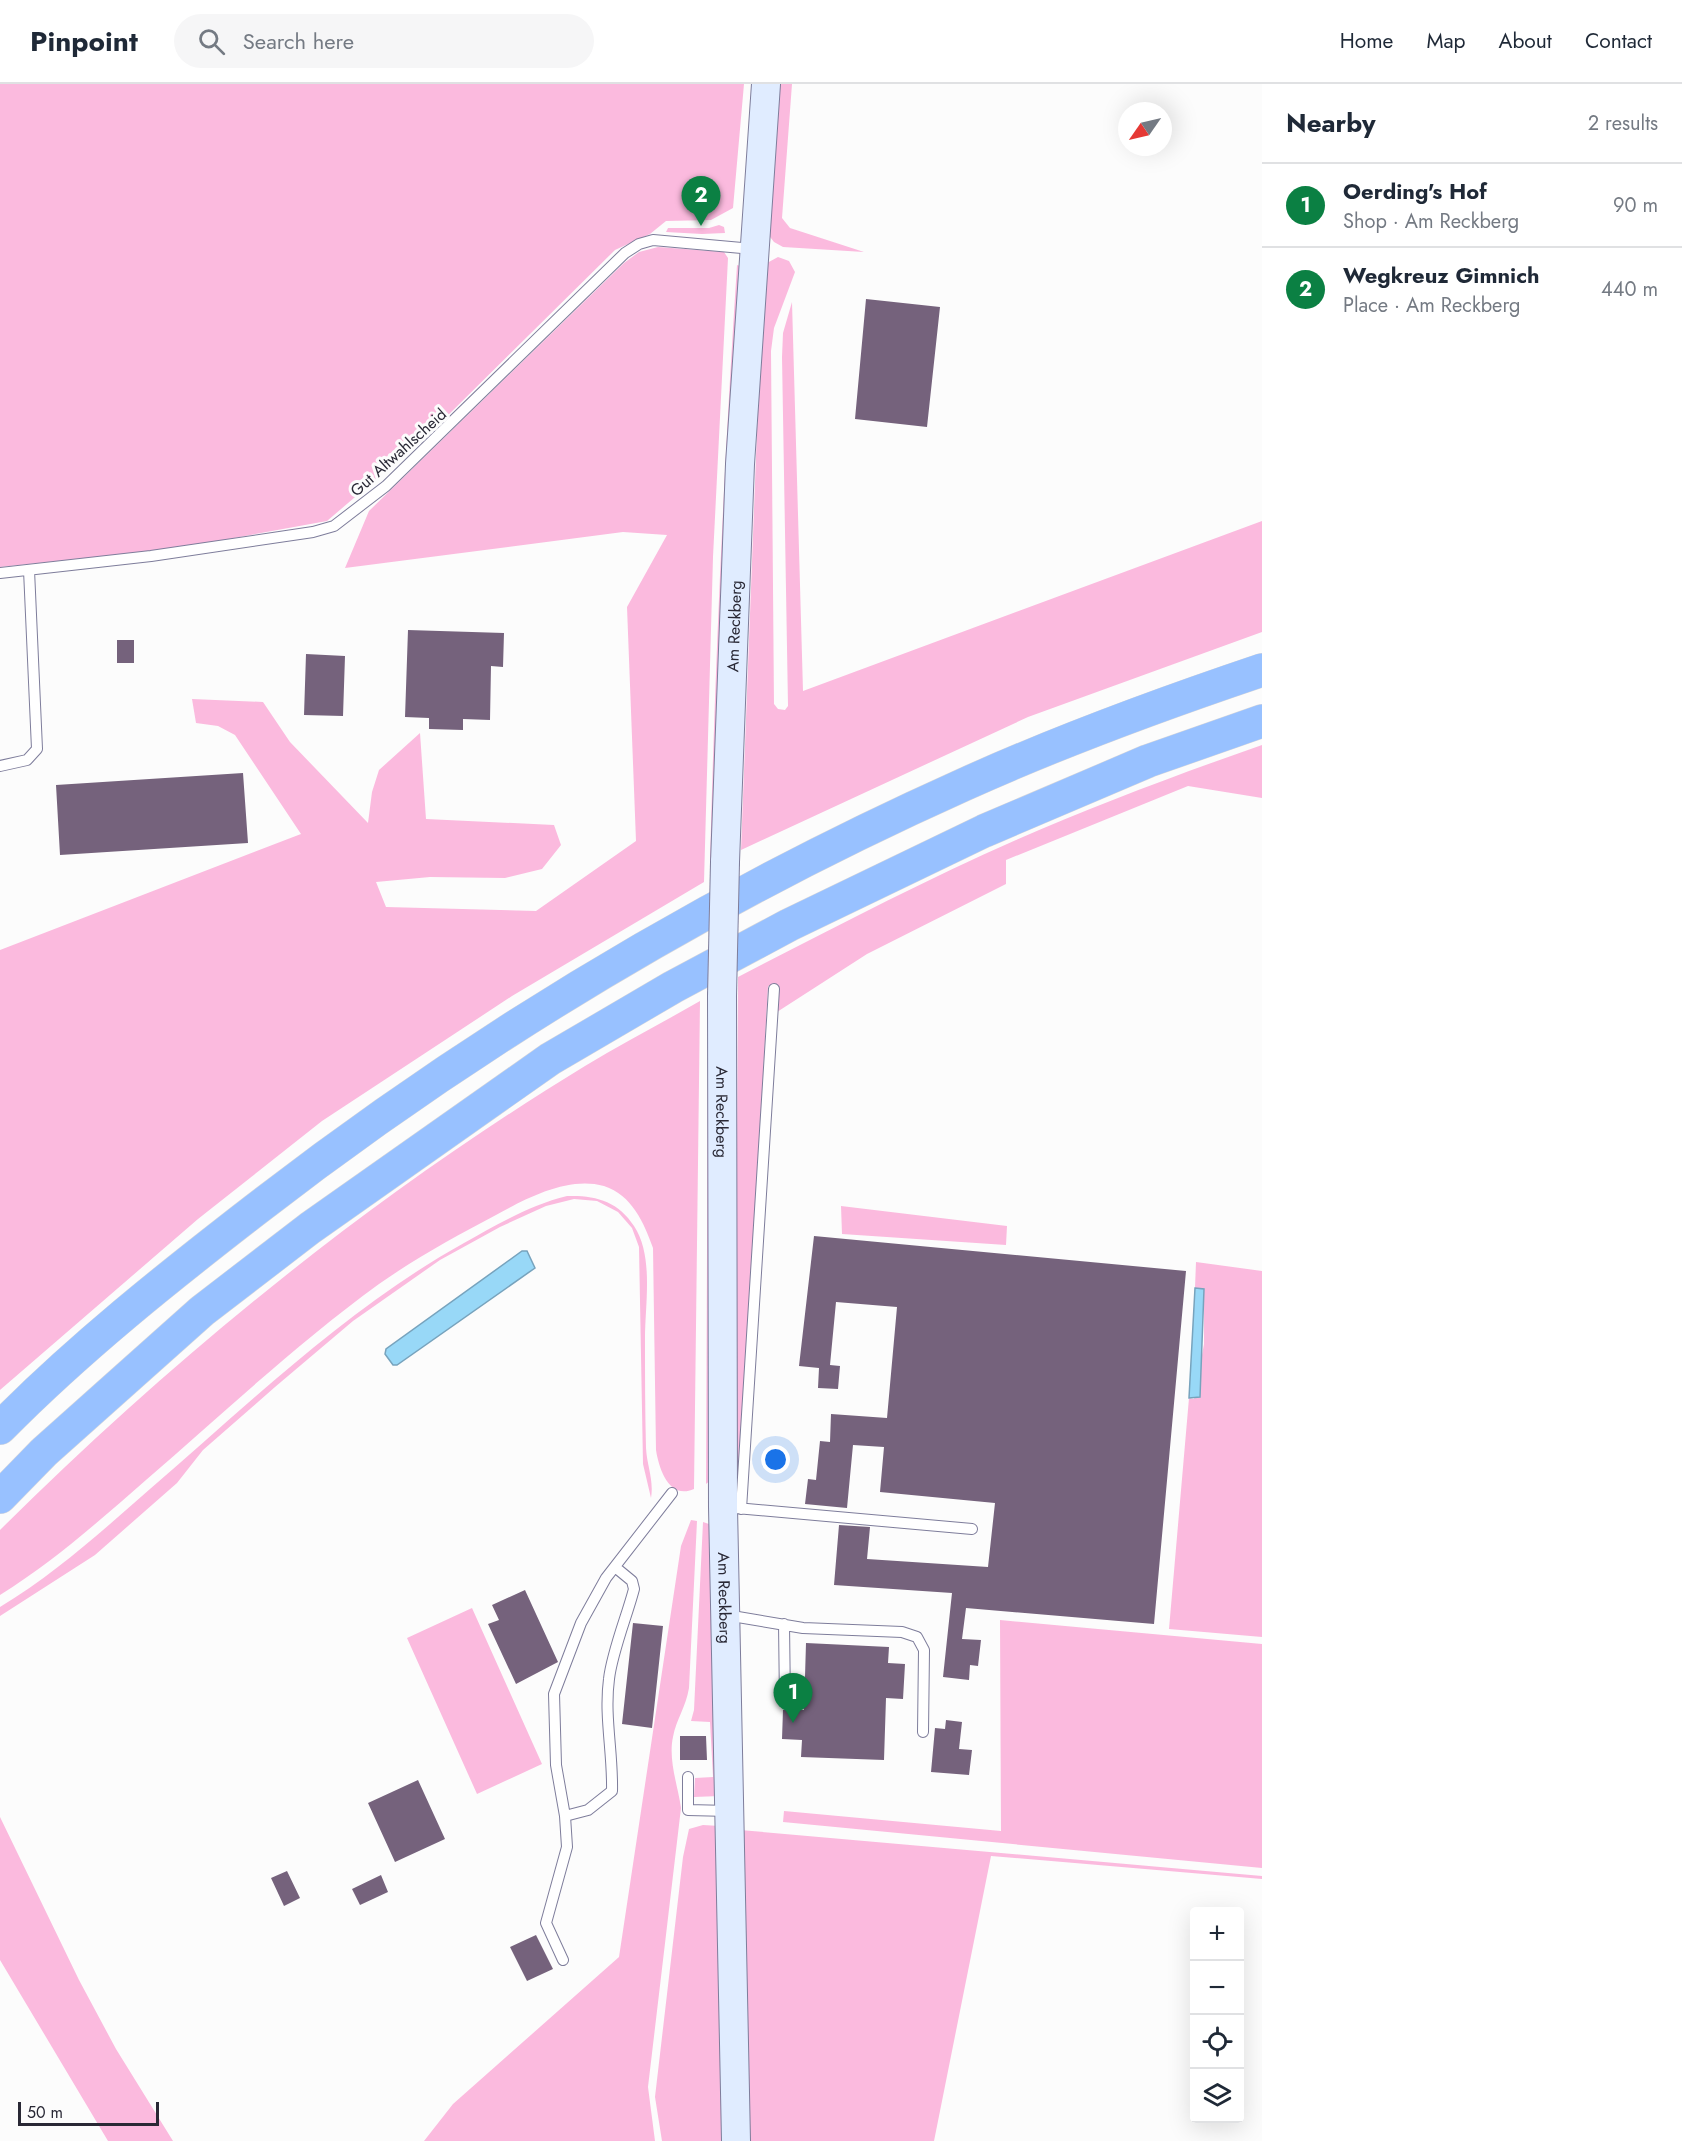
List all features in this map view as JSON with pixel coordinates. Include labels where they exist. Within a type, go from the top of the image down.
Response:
[{"type":"highway","points":[[0,1428],[168,1277],[321,1160],[525,1019],[654,941],[836,845],[964,784],[1143,711],[1262,670]]},
{"type":"highway","points":[[0,1497],[44,1452],[202,1311],[310,1228],[550,1059],[673,987],[789,925],[984,831],[1148,761],[1262,722]]},
{"type":"street","name":"Am Reckberg","points":[[736,2141],[725,1615],[732,1508],[722,996],[740,476],[753,249],[766,84]]},
{"type":"lane","name":"Gut Altwahlscheid","points":[[0,573],[151,556],[314,532],[334,526],[386,486],[625,253],[639,243],[653,240],[753,249]]},
{"type":"lane","points":[[0,766],[27,760],[36,749],[29,570]]},
{"type":"lane","points":[[774,989],[732,1508],[972,1528]]},
{"type":"lane","points":[[563,1960],[546,1923],[567,1847],[565,1816],[556,1765],[554,1694],[581,1623],[615,1567],[672,1493]]},
{"type":"lane","points":[[565,1816],[588,1810],[612,1791],[613,1758],[608,1720],[609,1677],[634,1589],[632,1581],[615,1567]]},
{"type":"lane","points":[[725,1615],[803,1629],[902,1632],[917,1637],[924,1650],[923,1732]]},
{"type":"lane","points":[[784,1624],[785,1702]]},
{"type":"lane","points":[[688,1777],[688,1810],[729,1811]]},
{"type":"shaded area","points":[[0,84],[744,84],[733,208],[711,220],[666,221],[650,234],[615,250],[430,433],[327,521],[174,549],[0,567]]},
{"type":"shaded area","points":[[777,84],[792,84],[782,218],[790,228],[864,252],[783,247],[774,242],[767,233]]},
{"type":"shaded area","points":[[719,225],[724,227],[725,233],[666,232],[668,228],[709,228]]},
{"type":"shaded area","points":[[658,247],[724,252],[728,258],[713,557],[704,882],[512,996],[322,1121],[198,1219],[0,1390],[0,950],[301,834],[235,735],[218,726],[196,723],[192,699],[263,702],[290,742],[368,823],[372,792],[379,770],[420,733],[426,819],[554,825],[561,845],[542,869],[505,878],[430,877],[376,882],[386,907],[536,911],[636,841],[627,607],[667,535],[623,532],[345,568],[369,511],[624,263],[639,252]]},
{"type":"shaded area","points":[[778,257],[789,261],[795,272],[774,328],[771,351],[774,704],[778,709],[785,710],[788,706],[782,357],[783,333],[792,302],[803,691],[1262,521],[1262,632],[1028,717],[741,850],[763,273],[767,263]]},
{"type":"shaded area","points":[[737,265],[740,266],[716,865],[710,863],[714,713]]},
{"type":"shaded area","points":[[1262,745],[1262,798],[1188,786],[1006,860],[1006,884],[867,954],[777,1012],[779,985],[768,986],[740,1484],[735,1491],[738,977],[910,889],[1016,840],[1138,790]]},
{"type":"shaded area","points":[[700,1001],[694,1489],[685,1491],[672,1487],[663,1474],[656,1450],[653,1248],[641,1220],[629,1203],[614,1190],[590,1184],[562,1186],[521,1202],[466,1231],[379,1284],[290,1355],[111,1511],[39,1569],[0,1595],[0,1530],[67,1465],[207,1340],[353,1223],[429,1168],[585,1066]]},
{"type":"shaded area","points":[[708,1016],[712,1479],[706,1484]]},
{"type":"shaded area","points":[[567,1196],[596,1198],[613,1205],[628,1217],[640,1238],[644,1251],[647,1280],[646,1448],[652,1485],[651,1498],[643,1464],[639,1247],[632,1228],[618,1212],[597,1201],[574,1199],[546,1206],[500,1227],[440,1260],[353,1321],[203,1450],[177,1483],[95,1555],[0,1616],[0,1607],[40,1581],[78,1551],[301,1358],[380,1297],[421,1269],[501,1223],[527,1210]]},
{"type":"shaded area","points":[[841,1206],[1007,1226],[1006,1245],[842,1234]]},
{"type":"shaded area","points":[[1196,1262],[1262,1271],[1262,1637],[1169,1629],[1189,1398],[1194,1399],[1204,1344],[1204,1290],[1195,1288]]},
{"type":"shaded area","points":[[691,1520],[697,1521],[689,1688],[674,1731],[672,1746],[681,1808],[648,2087],[655,2141],[424,2141],[453,2104],[619,1957],[681,1546]]},
{"type":"shaded area","points":[[703,1522],[715,1526],[720,1796],[694,1797],[695,1778],[713,1777],[710,1722],[691,1721],[694,1710]]},
{"type":"shaded area","points":[[472,1608],[542,1764],[477,1794],[407,1638]]},
{"type":"shaded area","points":[[1000,1620],[1262,1644],[1262,1868],[783,1822],[784,1811],[1001,1831]]},
{"type":"shaded area","points":[[0,1817],[79,1980],[116,2049],[173,2141],[108,2141],[0,1960]]},
{"type":"shaded area","points":[[703,1825],[720,1826],[727,2141],[662,2141],[655,2097],[683,1857],[689,1829]]},
{"type":"shaded area","points":[[740,1830],[1262,1876],[1262,1879],[991,1856],[934,2141],[746,2141]]},
{"type":"water","points":[[522,1251],[527,1251],[535,1268],[397,1365],[393,1365],[385,1354],[386,1349]]},
{"type":"water","points":[[1195,1288],[1204,1289],[1200,1397],[1189,1398]]},
{"type":"building","points":[[866,299],[940,307],[927,427],[855,419]]},
{"type":"building","points":[[408,630],[504,633],[503,667],[491,666],[490,720],[463,719],[463,730],[429,729],[429,718],[405,717]]},
{"type":"building","points":[[117,640],[134,640],[134,663],[117,663]]},
{"type":"building","points":[[306,654],[345,656],[343,716],[304,715]]},
{"type":"building","points":[[243,773],[248,843],[60,855],[56,785]]},
{"type":"building","points":[[814,1236],[1186,1271],[1154,1624],[966,1608],[962,1639],[981,1640],[978,1666],[970,1665],[969,1680],[943,1677],[952,1593],[834,1585],[839,1525],[870,1527],[867,1559],[988,1567],[995,1503],[880,1492],[884,1447],[853,1445],[847,1508],[805,1504],[808,1479],[816,1480],[820,1441],[830,1442],[831,1414],[887,1418],[897,1307],[836,1302],[830,1365],[840,1366],[838,1389],[818,1388],[819,1368],[799,1366]]},
{"type":"building","points":[[525,1590],[558,1662],[516,1684],[488,1624],[499,1620],[492,1605]]},
{"type":"building","points":[[633,1623],[663,1626],[652,1728],[622,1724]]},
{"type":"building","points":[[806,1643],[889,1647],[888,1663],[905,1664],[903,1699],[886,1698],[884,1760],[801,1757],[802,1740],[782,1739],[783,1710],[804,1710]]},
{"type":"building","points":[[946,1720],[962,1722],[959,1749],[972,1750],[969,1775],[931,1772],[935,1728],[945,1729]]},
{"type":"building","points":[[680,1736],[706,1736],[707,1760],[680,1760]]},
{"type":"building","points":[[418,1780],[445,1839],[395,1862],[368,1803]]},
{"type":"building","points":[[287,1871],[300,1898],[284,1906],[271,1878]]},
{"type":"building","points":[[381,1875],[388,1892],[360,1905],[352,1889]]},
{"type":"building","points":[[536,1935],[553,1969],[527,1981],[510,1947]]},
{"type":"place","name":"Wegkreuz Gimnich","points":[[701,226]]},
{"type":"place","name":"Oerding's Hof","points":[[793,1723]]}]
